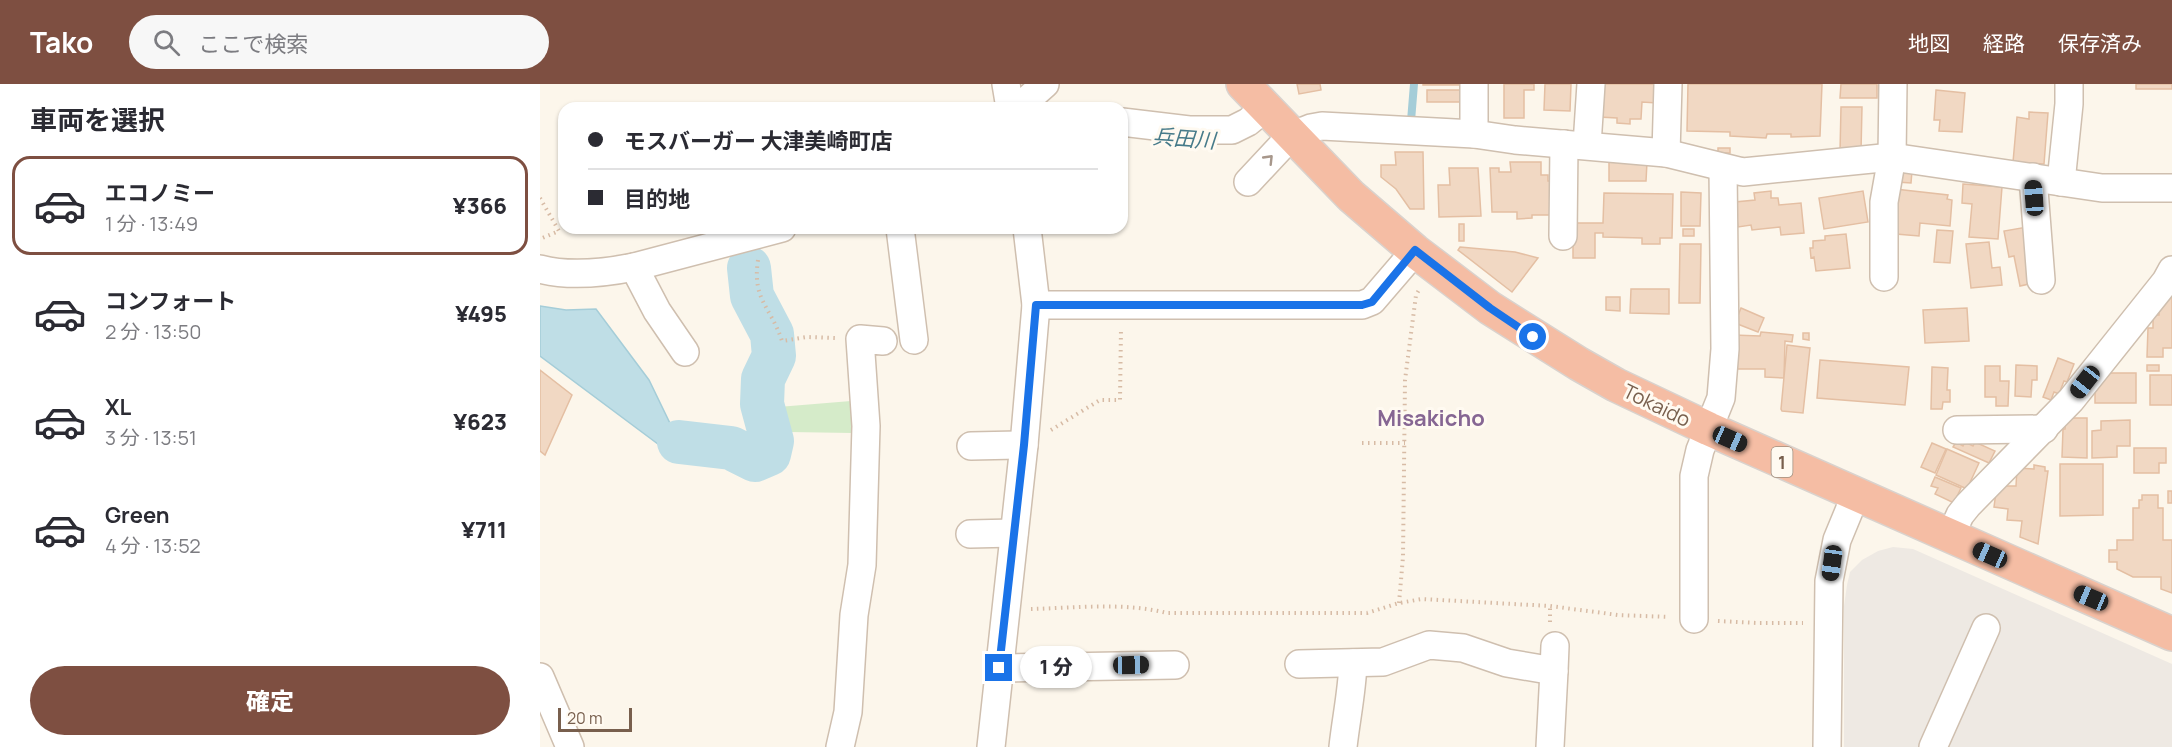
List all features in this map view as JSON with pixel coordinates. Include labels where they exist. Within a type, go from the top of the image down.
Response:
[{"type":"highway","name":"Tokaido","points":[[1243,84],[1351,196],[1415,250],[1490,308],[1533,337],[1616,385],[1709,429],[2172,634]]},
{"type":"street","points":[[1006,84],[1009,102]]},
{"type":"street","points":[[1025,102],[1045,84]]},
{"type":"street","points":[[1474,84],[1474,134]]},
{"type":"street","points":[[1563,236],[1576,145],[1591,84]]},
{"type":"street","points":[[1666,153],[1668,84]]},
{"type":"street","points":[[1884,277],[1884,202],[1892,158],[1893,84]]},
{"type":"street","points":[[2061,182],[2070,104],[2069,84]]},
{"type":"street","points":[[1128,123],[1189,130],[1232,130],[1248,122],[1265,108]]},
{"type":"street","points":[[1248,182],[1291,136],[1322,126],[1474,134],[1515,141],[1666,153],[1743,172],[1892,158],[2102,188],[2172,188]]},
{"type":"street","points":[[1694,619],[1694,476],[1700,450],[1721,398],[1725,349],[1723,168]]},
{"type":"street","points":[[2033,177],[2041,280]]},
{"type":"street","points":[[540,269],[575,273],[611,272],[759,234]]},
{"type":"street","points":[[901,234],[914,340]]},
{"type":"street","points":[[991,747],[1024,445],[1036,305],[1028,234]]},
{"type":"street","points":[[1036,305],[1362,305],[1372,302],[1415,250]]},
{"type":"street","points":[[634,267],[657,311],[685,352]]},
{"type":"street","points":[[1950,537],[1968,504],[2071,400],[2170,277]]},
{"type":"street","points":[[840,747],[848,712],[854,615],[862,565],[866,426],[860,339]]},
{"type":"street","points":[[1957,430],[2044,429]]},
{"type":"street","points":[[970,446],[1024,445]]},
{"type":"street","points":[[1827,747],[1829,581],[1837,540],[1856,494]]},
{"type":"street","points":[[970,534],[1014,533]]},
{"type":"street","points":[[1933,747],[1986,628]]},
{"type":"street","points":[[1299,664],[1383,662],[1429,645],[1463,648],[1507,663],[1555,659],[1550,747]]},
{"type":"street","points":[[1344,747],[1347,711],[1352,696],[1353,663]]},
{"type":"street","points":[[999,668],[1175,665]]},
{"type":"street","points":[[540,677],[570,747]]},
{"type":"path","points":[[540,198],[558,229]]},
{"type":"path","points":[[540,239],[558,231]]},
{"type":"path","points":[[758,254],[755,276],[758,291],[783,341],[807,338],[860,339]]},
{"type":"path","points":[[1399,603],[1403,557],[1405,380],[1416,295],[1423,284]]},
{"type":"path","points":[[1024,445],[1100,400],[1120,400],[1121,305]]},
{"type":"path","points":[[1362,443],[1405,443]]},
{"type":"path","points":[[1005,610],[1116,608],[1151,609],[1167,613],[1367,613],[1422,599],[1618,615],[1757,623],[1828,623]]},
{"type":"shaded area","points":[[1893,547],[1913,549],[2172,664],[2172,747],[1844,747],[1844,606],[1850,572],[1862,560],[1878,551]]},
{"type":"green space","points":[[851,401],[852,433],[789,432],[778,407]]},
{"type":"water","points":[[540,306],[566,310],[596,309],[649,380],[679,442],[670,453],[540,356]]},
{"type":"building","points":[[1297,84],[1320,84],[1321,90],[1299,94]]},
{"type":"building","points":[[1459,84],[1459,85],[1423,85]]},
{"type":"building","points":[[1504,84],[1534,84],[1534,90],[1524,90],[1524,118],[1504,118]]},
{"type":"building","points":[[1545,84],[1571,84],[1570,111],[1544,110]]},
{"type":"building","points":[[1601,84],[1658,84],[1657,103],[1642,102],[1641,119],[1630,119],[1630,124],[1617,123],[1617,118],[1599,117]]},
{"type":"building","points":[[1688,84],[1822,84],[1820,136],[1791,137],[1791,134],[1767,134],[1766,138],[1730,136],[1730,132],[1687,131]]},
{"type":"building","points":[[1841,84],[1877,84],[1877,98],[1840,98]]},
{"type":"building","points":[[2136,84],[2172,84],[2172,89],[2136,89]]},
{"type":"building","points":[[1427,90],[1461,90],[1464,102],[1427,102]]},
{"type":"building","points":[[1936,90],[1965,93],[1962,132],[1939,131],[1940,120],[1934,120]]},
{"type":"building","points":[[1841,107],[1862,107],[1861,152],[1840,152]]},
{"type":"building","points":[[2029,112],[2048,113],[2044,164],[2013,162],[2017,117],[2029,119]]},
{"type":"building","points":[[1718,148],[1730,148],[1730,153],[1718,153]]},
{"type":"building","points":[[1395,152],[1423,152],[1424,209],[1410,209],[1396,189],[1381,177],[1381,165],[1396,165]]},
{"type":"building","points":[[1510,162],[1541,162],[1541,175],[1548,175],[1548,181],[1554,181],[1554,215],[1532,215],[1532,218],[1517,219],[1517,212],[1492,212],[1490,168],[1499,168],[1499,172],[1511,172]]},
{"type":"building","points":[[1609,162],[1647,162],[1646,181],[1609,181]]},
{"type":"building","points":[[1449,168],[1478,168],[1481,216],[1439,217],[1438,185],[1450,185]]},
{"type":"building","points":[[1898,170],[1912,171],[1911,183],[1897,182]]},
{"type":"building","points":[[1963,184],[2002,187],[1998,239],[1969,237],[1972,204],[1962,203]]},
{"type":"building","points":[[1895,189],[1948,195],[1947,199],[1952,200],[1950,226],[1920,223],[1919,236],[1896,234],[1898,206],[1893,206]]},
{"type":"building","points":[[1771,191],[1771,198],[1778,198],[1779,205],[1801,203],[1804,233],[1781,235],[1780,227],[1752,230],[1751,225],[1738,227],[1735,202],[1755,200],[1754,193]]},
{"type":"building","points":[[1863,191],[1868,222],[1824,229],[1819,198]]},
{"type":"building","points":[[1681,192],[1701,193],[1700,226],[1681,226]]},
{"type":"building","points":[[1604,193],[1673,194],[1672,238],[1660,238],[1660,244],[1642,244],[1642,238],[1603,237],[1603,233],[1595,233],[1595,258],[1573,258],[1573,223],[1603,223]]},
{"type":"building","points":[[1459,224],[1464,224],[1464,241],[1459,241]]},
{"type":"building","points":[[2027,227],[2038,282],[2020,286],[2014,256],[2009,257],[2004,231]]},
{"type":"building","points":[[1683,229],[1694,229],[1694,236],[1683,236]]},
{"type":"building","points":[[1937,230],[1953,231],[1950,263],[1934,262]]},
{"type":"building","points":[[1846,234],[1850,268],[1816,271],[1810,248],[1813,248],[1813,241],[1825,240],[1825,236]]},
{"type":"building","points":[[1989,242],[1992,268],[2000,267],[2002,285],[1971,288],[1966,244]]},
{"type":"building","points":[[1680,244],[1701,244],[1700,303],[1679,303]]},
{"type":"building","points":[[1460,247],[1515,252],[1538,258],[1512,292],[1458,250]]},
{"type":"building","points":[[1631,289],[1669,289],[1669,314],[1630,313]]},
{"type":"building","points":[[2172,293],[2172,348],[2163,348],[2163,357],[2147,357],[2148,328],[2153,328],[2153,315],[2159,315],[2159,304]]},
{"type":"building","points":[[1606,297],[1620,297],[1620,311],[1606,310]]},
{"type":"building","points":[[1741,308],[1764,318],[1758,332],[1735,323]]},
{"type":"building","points":[[1967,308],[1969,341],[1925,343],[1923,310]]},
{"type":"building","points":[[1761,332],[1793,335],[1792,342],[1785,341],[1784,378],[1765,377],[1765,369],[1732,369],[1734,335],[1760,336]]},
{"type":"building","points":[[1803,333],[1809,333],[1809,340],[1803,339]]},
{"type":"building","points":[[1787,345],[1810,348],[1803,413],[1781,409]]},
{"type":"building","points":[[2058,358],[2074,364],[2067,382],[2064,381],[2059,394],[2054,392],[2051,400],[2043,397]]},
{"type":"building","points":[[1820,360],[1909,367],[1905,405],[1817,398]]},
{"type":"building","points":[[2016,365],[2037,366],[2037,380],[2032,380],[2031,397],[2015,396]]},
{"type":"building","points":[[2147,365],[2159,365],[2159,371],[2147,371]]},
{"type":"building","points":[[1985,366],[2000,366],[2000,381],[2009,381],[2008,406],[1996,406],[1996,397],[1985,397]]},
{"type":"building","points":[[1932,367],[1948,368],[1947,390],[1950,390],[1950,402],[1943,402],[1942,409],[1931,409]]},
{"type":"building","points":[[540,370],[572,395],[545,455],[540,451]]},
{"type":"building","points":[[2102,373],[2136,373],[2136,403],[2095,403],[2095,380]]},
{"type":"building","points":[[2150,375],[2172,375],[2172,405],[2150,405]]},
{"type":"building","points":[[2066,418],[2087,418],[2087,458],[2062,457],[2063,429],[2065,429]]},
{"type":"building","points":[[2130,420],[2130,446],[2117,446],[2117,457],[2092,458],[2092,431],[2101,430],[2101,421]]},
{"type":"building","points":[[1956,442],[1963,446],[1965,442],[1973,446],[1975,442],[1995,451],[1989,463],[1953,447]]},
{"type":"building","points":[[1932,443],[1946,449],[1935,473],[1921,467]]},
{"type":"building","points":[[2134,448],[2166,448],[2166,463],[2159,463],[2159,473],[2134,473]]},
{"type":"building","points":[[1947,449],[1979,463],[1967,489],[1936,475]]},
{"type":"building","points":[[2060,464],[2103,464],[2103,515],[2060,516]]},
{"type":"building","points":[[2034,465],[2045,467],[2045,471],[2048,471],[2038,544],[2020,537],[2022,521],[2007,520],[2008,509],[1994,507],[1996,492],[2000,486],[2016,486],[2017,468],[2034,469]]},
{"type":"building","points":[[1935,477],[1961,488],[1954,503],[1935,494],[1938,488],[1931,486]]},
{"type":"building","points":[[2168,491],[2172,491],[2172,503],[2168,503]]},
{"type":"building","points":[[2142,495],[2158,495],[2158,508],[2163,508],[2163,540],[2172,540],[2172,593],[2161,589],[2161,577],[2133,577],[2117,569],[2117,562],[2109,562],[2109,550],[2117,550],[2117,540],[2133,540],[2133,508],[2139,508]]},
{"type":"waterway","name":"兵田川","points":[[1411,121],[1414,84]]},
{"type":"waterway","name":"兵田川","points":[[679,442],[731,448],[755,460],[769,454],[772,441],[762,404],[763,379],[774,356],[772,334],[752,296],[749,268]]},
{"type":"district","name":"Misakicho","points":[[1431,418]]},
{"type":"route","points":[[999,668],[1024,445],[1036,305],[1362,305],[1372,302],[1415,250],[1490,308],[1533,337]]}]
